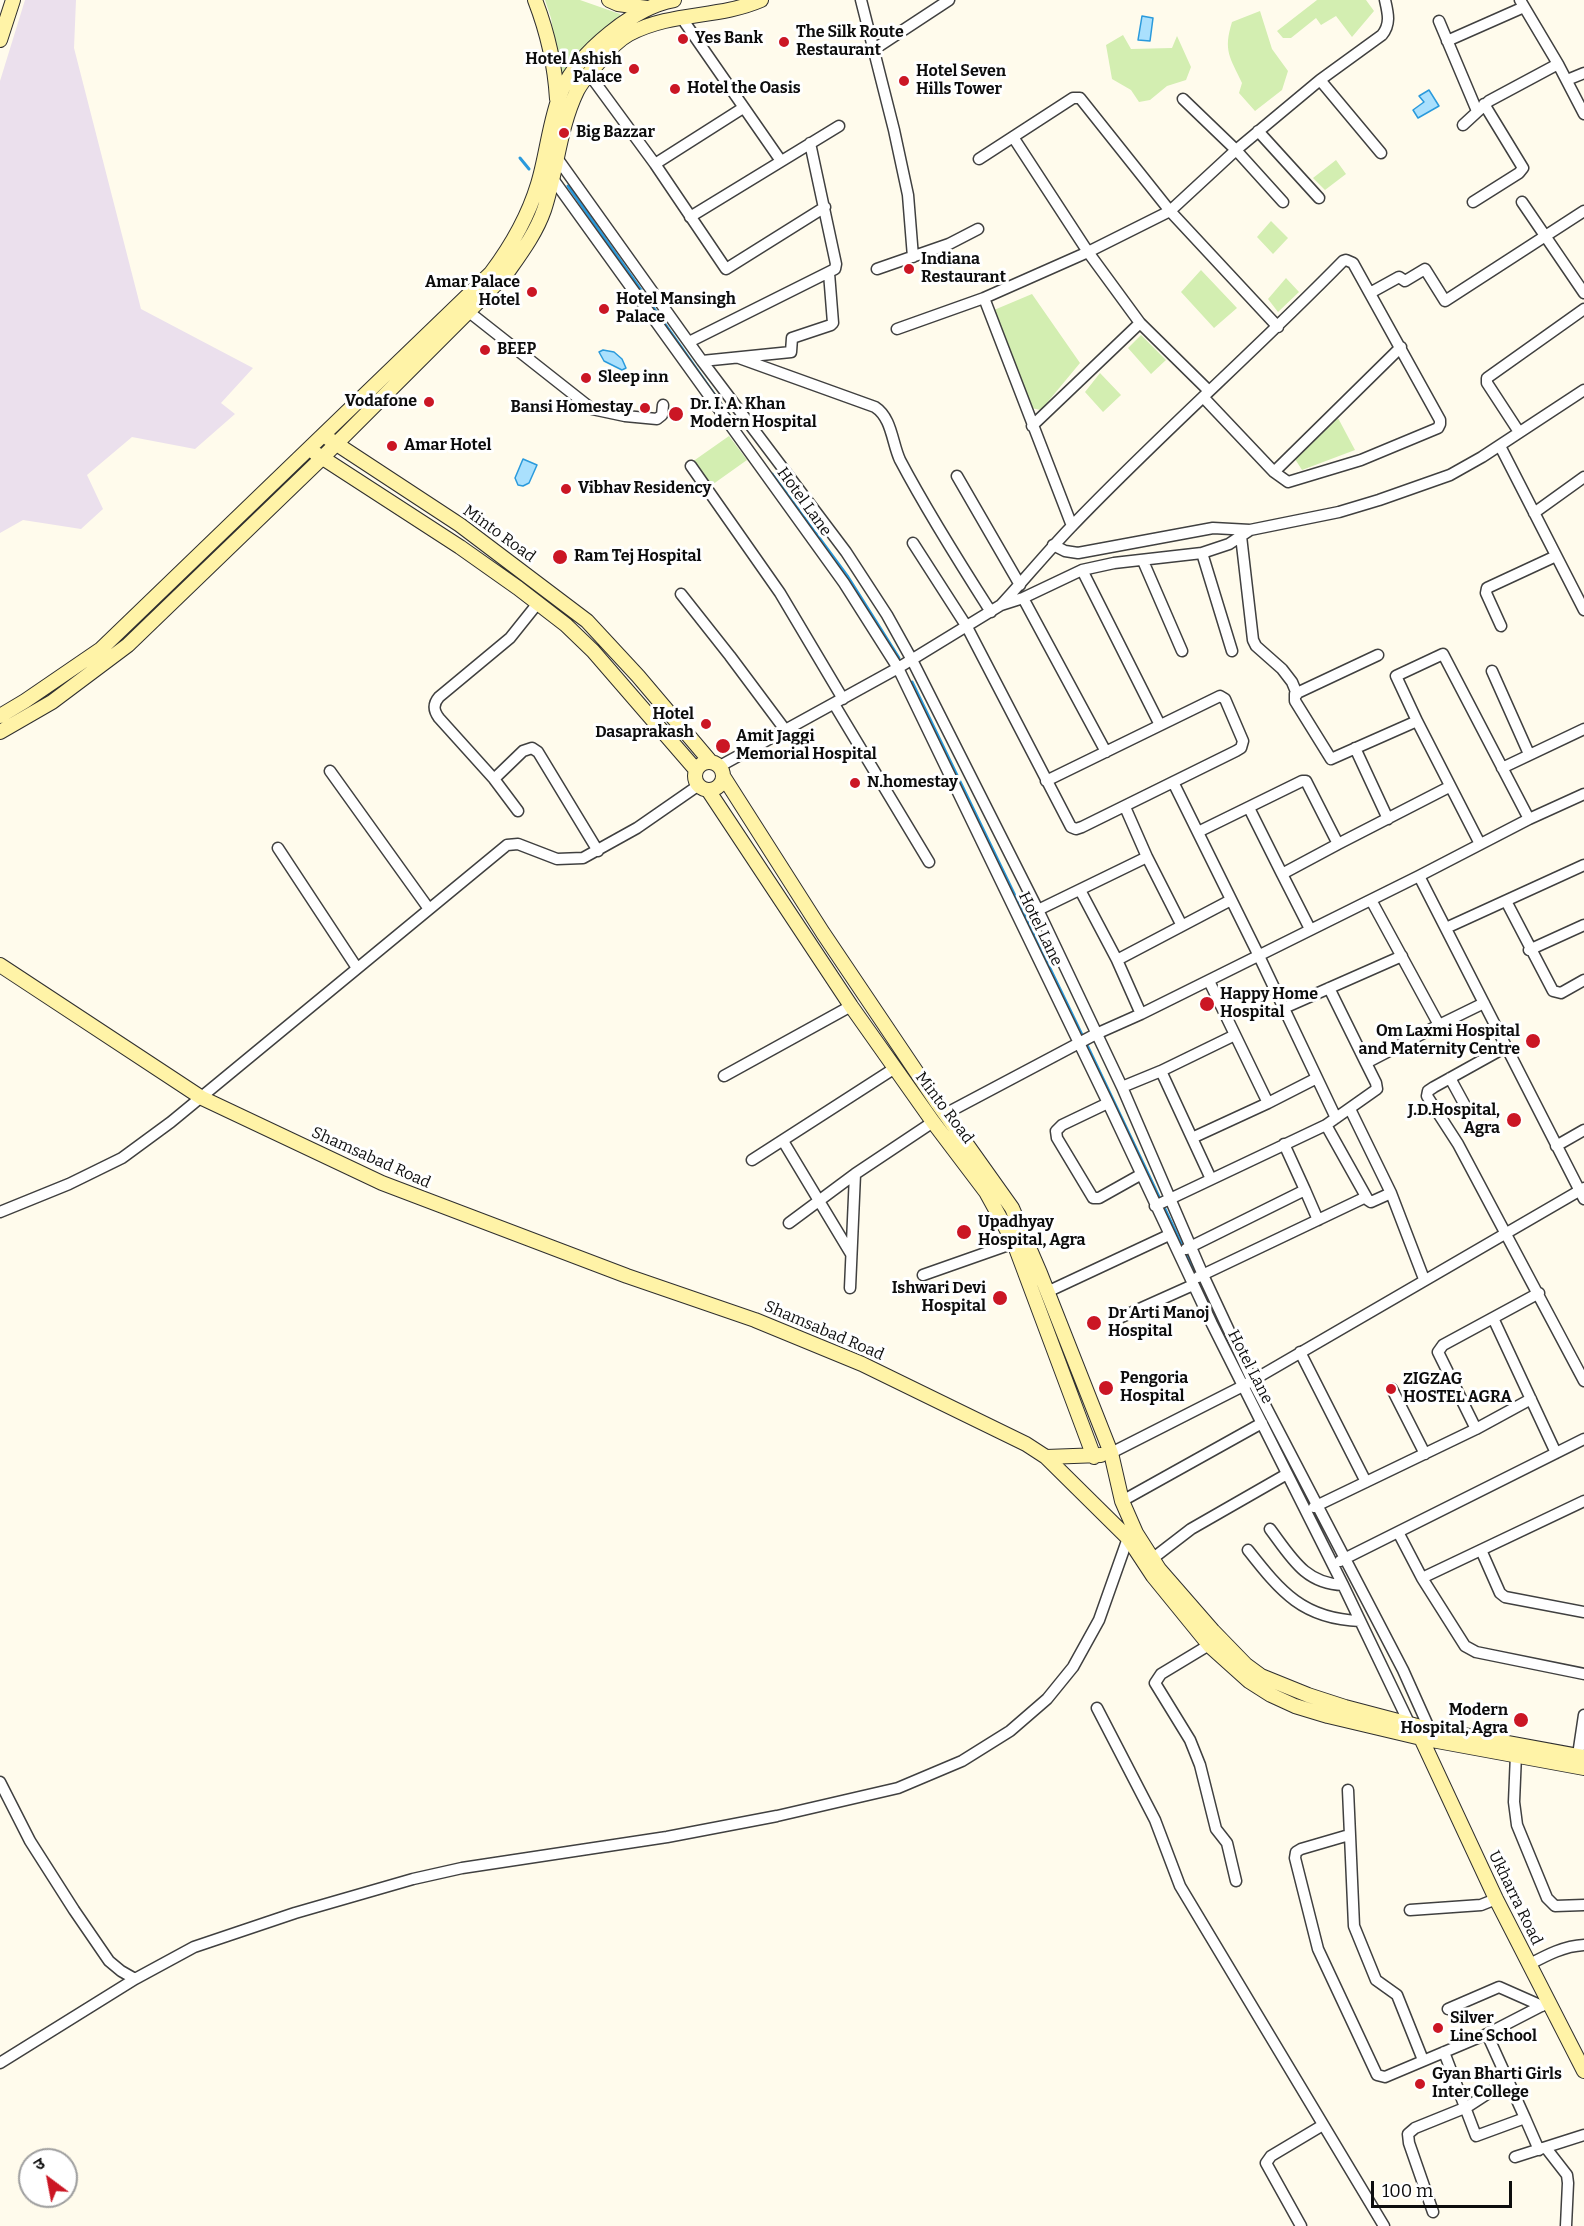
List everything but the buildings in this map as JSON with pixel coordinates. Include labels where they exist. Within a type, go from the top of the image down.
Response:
[{"type":"main road","points":[[0,40],[13,0]]},
{"type":"main road","points":[[535,0],[544,25],[554,69],[557,107]]},
{"type":"main road","points":[[609,0],[618,4],[647,8]]},
{"type":"main road","points":[[0,716],[101,649],[491,273],[514,242],[526,216],[538,184],[562,90],[580,63],[637,13],[674,0]]},
{"type":"main road","points":[[0,732],[52,702],[111,660],[323,457],[507,273],[528,243],[543,213],[574,98],[605,54],[626,36],[650,24],[748,6],[761,0]]},
{"type":"main road","name":"Minto Road","points":[[323,435],[468,531],[587,621],[718,768],[823,933],[945,1114],[1012,1208],[1111,1453],[1132,1535]]},
{"type":"main road","name":"Minto Road","points":[[309,449],[458,546],[567,625],[593,651],[696,770]]},
{"type":"main road","points":[[458,546],[468,531]]},
{"type":"main road","points":[[699,765],[718,768],[719,785],[704,788],[696,780],[696,770],[699,765]]},
{"type":"main road","name":"Minto Road","points":[[704,788],[851,1006],[986,1192],[1014,1243],[1094,1457]]},
{"type":"main road","name":"Shamsabad Road","points":[[0,966],[202,1098],[382,1183],[627,1276],[755,1320],[862,1364],[1007,1435],[1046,1457],[1132,1535],[1214,1642],[1261,1676],[1345,1707],[1408,1724],[1426,1735],[1581,1756]]},
{"type":"main road","points":[[1046,1457],[1094,1457],[1111,1453]]},
{"type":"main road","name":"Shamsabad Road","points":[[1132,1535],[1158,1583],[1249,1681],[1279,1699],[1328,1716],[1584,1768]]},
{"type":"main road","name":"Ukharra Road","points":[[1426,1735],[1496,1899],[1530,1964],[1545,2004],[1584,2071]]},
{"type":"street","points":[[861,0],[908,195],[913,257]]},
{"type":"street","points":[[873,50],[949,0]]},
{"type":"street","points":[[897,329],[984,298],[1088,252],[1170,211],[1258,131],[1320,80],[1369,46],[1387,29],[1388,14],[1385,0]]},
{"type":"street","points":[[1447,41],[1522,4],[1558,64],[1584,114]]},
{"type":"street","points":[[681,17],[781,161]]},
{"type":"street","points":[[1439,21],[1481,107],[1523,168],[1520,173],[1473,202]]},
{"type":"street","points":[[1463,125],[1481,107],[1558,64]]},
{"type":"street","points":[[1567,80],[1584,73]]},
{"type":"street","points":[[589,74],[655,164],[726,269],[825,207]]},
{"type":"street","points":[[1320,80],[1381,153]]},
{"type":"street","points":[[979,159],[1073,98],[1080,98],[1170,211],[1278,327]]},
{"type":"street","points":[[1183,99],[1236,150],[1283,202]]},
{"type":"street","points":[[655,164],[743,108]]},
{"type":"street","points":[[690,217],[839,126]]},
{"type":"street","points":[[1258,131],[1318,198]]},
{"type":"street","points":[[1002,605],[1053,545],[1206,394],[1278,327],[1343,261],[1353,263],[1440,420],[1440,424],[1438,428],[1361,460],[1286,482],[1274,472],[1206,394],[1140,323],[1088,252],[1013,137]]},
{"type":"street","points":[[689,342],[835,269],[825,207],[810,143]]},
{"type":"street","name":"Hotel Lane","points":[[556,158],[702,361],[846,552],[887,615],[1038,910],[1122,1087],[1191,1246],[1248,1383],[1262,1423],[1287,1474],[1312,1508]]},
{"type":"street","name":"Hotel Lane","points":[[553,179],[844,583],[898,668],[1079,1042],[1192,1283],[1248,1383]]},
{"type":"street","points":[[1522,202],[1584,293]]},
{"type":"street","points":[[1370,293],[1400,277],[1405,281],[1425,269],[1445,301],[1584,211]]},
{"type":"street","points":[[877,269],[949,244],[978,229]]},
{"type":"street","points":[[702,361],[791,352],[792,338],[831,325],[833,323],[829,273]]},
{"type":"street","points":[[984,298],[1072,526]]},
{"type":"street","points":[[1520,432],[1487,383],[1486,378],[1584,309]]},
{"type":"street","points":[[469,312],[592,409],[625,416],[657,419],[662,414],[663,405]]},
{"type":"street","points":[[659,326],[671,317]]},
{"type":"street","points":[[1032,426],[1140,323]]},
{"type":"street","points":[[1274,472],[1401,348]]},
{"type":"street","points":[[739,358],[882,411],[894,448],[923,504],[991,612]]},
{"type":"street","points":[[1053,545],[1065,551],[1078,553],[1213,528],[1245,533],[1339,512],[1450,475],[1500,446],[1584,390]]},
{"type":"street","points":[[753,457],[767,446]]},
{"type":"street","points":[[1500,446],[1584,610]]},
{"type":"street","points":[[691,466],[780,593],[929,861]]},
{"type":"street","points":[[957,476],[1020,585]]},
{"type":"street","points":[[1534,513],[1584,477]]},
{"type":"street","points":[[718,768],[839,702],[1002,605],[1023,598],[1082,570],[1114,563],[1202,554],[1229,544],[1245,533]]},
{"type":"street","points":[[1245,533],[1253,640],[1256,646],[1286,675],[1297,694]]},
{"type":"street","points":[[913,543],[967,627],[1046,781],[1068,823],[1076,829],[1242,748],[1243,741],[1226,699],[1220,696],[1046,781]]},
{"type":"street","points":[[1202,554],[1232,651]]},
{"type":"street","points":[[1501,626],[1486,593],[1487,588],[1556,556]]},
{"type":"street","points":[[1143,561],[1182,651]]},
{"type":"street","points":[[1082,570],[1160,725]]},
{"type":"street","points":[[681,594],[786,731]]},
{"type":"street","points":[[1023,598],[1106,752]]},
{"type":"street","points":[[518,811],[494,779],[439,718],[434,707],[435,702],[510,638],[538,603]]},
{"type":"street","points":[[1480,844],[1449,787],[1396,676],[1443,654],[1528,819]]},
{"type":"street","points":[[1378,655],[1294,697],[1329,759],[1417,721]]},
{"type":"street","points":[[1492,671],[1530,754]]},
{"type":"street","points":[[1502,768],[1584,729]]},
{"type":"street","points":[[494,779],[523,751],[532,748],[538,752],[598,850]]},
{"type":"street","points":[[1355,748],[1388,819]]},
{"type":"street","points":[[330,771],[429,909]]},
{"type":"street","points":[[1198,832],[1302,781],[1306,782],[1338,844]]},
{"type":"street","points":[[1174,783],[1336,1118]]},
{"type":"street","points":[[1282,874],[1449,787]]},
{"type":"street","points":[[0,1212],[69,1184],[122,1158],[202,1098],[507,845],[518,844],[557,859],[583,858],[704,788]]},
{"type":"street","points":[[945,1114],[1079,1042],[1209,981],[1528,819],[1584,794]]},
{"type":"street","points":[[1125,807],[1181,924]]},
{"type":"street","points":[[1249,808],[1310,929]]},
{"type":"street","points":[[278,848],[357,968]]},
{"type":"street","points":[[1038,910],[1147,857]]},
{"type":"street","points":[[1446,928],[1584,865]]},
{"type":"street","points":[[1111,1453],[1248,1383],[1505,1232],[1583,1192],[1556,1146],[1419,876]]},
{"type":"street","points":[[1080,890],[1117,960],[1141,1014]]},
{"type":"street","points":[[1117,960],[1181,924],[1231,900]]},
{"type":"street","points":[[1371,900],[1439,1025]]},
{"type":"street","points":[[1506,901],[1529,950],[1553,991],[1561,993],[1584,980]]},
{"type":"street","points":[[1529,950],[1584,925]]},
{"type":"street","points":[[1284,1008],[1402,956]]},
{"type":"street","points":[[1209,981],[1268,1103]]},
{"type":"street","points":[[1155,1206],[1326,1125],[1377,1089],[1377,1083],[1329,988]]},
{"type":"street","points":[[1366,1063],[1484,1004]]},
{"type":"street","points":[[724,1076],[851,1006]]},
{"type":"street","points":[[1122,1087],[1235,1035]]},
{"type":"street","points":[[1506,1047],[1428,1091],[1427,1096],[1458,1143],[1584,1381]]},
{"type":"street","points":[[752,1160],[895,1068]]},
{"type":"street","points":[[1161,1071],[1211,1179]]},
{"type":"street","points":[[1192,1138],[1317,1078]]},
{"type":"street","points":[[1450,1078],[1468,1111]]},
{"type":"street","points":[[1108,1103],[1062,1125],[1056,1131],[1057,1138],[1093,1198],[1099,1198],[1140,1175]]},
{"type":"street","points":[[1350,1109],[1391,1193],[1424,1279]]},
{"type":"street","points":[[789,1223],[855,1174],[933,1122]]},
{"type":"street","points":[[1326,1125],[1366,1197],[1371,1202],[1391,1193]]},
{"type":"street","points":[[1556,1146],[1584,1130]]},
{"type":"street","points":[[783,1141],[851,1254]]},
{"type":"street","points":[[1284,1144],[1318,1220]]},
{"type":"street","points":[[850,1288],[855,1174]]},
{"type":"street","points":[[1178,1253],[1305,1190]]},
{"type":"street","points":[[1117,1319],[1366,1197]]},
{"type":"street","points":[[1047,1292],[1169,1235]]},
{"type":"street","points":[[922,1275],[1014,1243]]},
{"type":"street","points":[[1476,1429],[1438,1352],[1443,1345],[1539,1293]]},
{"type":"street","points":[[1493,1318],[1556,1453]]},
{"type":"street","points":[[1300,1352],[1366,1482]]},
{"type":"street","points":[[1248,1383],[1339,1562],[1403,1670],[1426,1735]]},
{"type":"street","points":[[1392,1389],[1425,1454]]},
{"type":"street","points":[[1312,1508],[1476,1429],[1531,1399]]},
{"type":"street","points":[[1122,1501],[1262,1423]]},
{"type":"street","points":[[1339,1562],[1584,1439]]},
{"type":"street","points":[[1152,1559],[1191,1529],[1287,1474]]},
{"type":"street","points":[[1422,1578],[1582,1506]]},
{"type":"street","points":[[1270,1529],[1308,1575],[1326,1585],[1343,1585]]},
{"type":"street","points":[[1398,1532],[1422,1578],[1461,1642],[1470,1650],[1584,1674]]},
{"type":"street","points":[[0,2063],[135,1979],[194,1947],[295,1912],[413,1879],[480,1865],[667,1837],[777,1816],[898,1788],[962,1761],[1010,1731],[1047,1699],[1073,1667],[1099,1620],[1132,1535]]},
{"type":"street","points":[[1248,1550],[1264,1570],[1296,1602],[1318,1615],[1339,1620],[1360,1621]]},
{"type":"street","points":[[1481,1550],[1500,1593],[1504,1597],[1584,1612]]},
{"type":"street","points":[[1339,1562],[1343,1585],[1408,1724]]},
{"type":"street","points":[[1214,1642],[1161,1674],[1155,1683],[1190,1740],[1200,1765],[1216,1828],[1227,1843],[1236,1881]]},
{"type":"street","points":[[1097,1708],[1155,1820],[1180,1886],[1384,2226]]},
{"type":"street","points":[[1581,1756],[1584,1715]]},
{"type":"street","points":[[1516,1754],[1514,1802],[1517,1825],[1538,1877],[1548,1898],[1555,1906],[1584,1905]]},
{"type":"street","points":[[0,1782],[30,1841],[74,1910],[109,1961],[135,1979]]},
{"type":"street","points":[[1348,1790],[1352,1918],[1356,1935],[1376,1980],[1397,1995],[1423,2060]]},
{"type":"street","points":[[1349,1835],[1301,1849],[1295,1855],[1318,1949],[1377,2075],[1385,2077],[1487,2034],[1545,2004]]},
{"type":"street","points":[[1410,1910],[1481,1905],[1496,1899]]},
{"type":"street","points":[[1530,1964],[1571,1945],[1584,1945]]},
{"type":"street","points":[[1448,2009],[1499,1987],[1545,2004]]},
{"type":"street","points":[[1487,2034],[1507,2081],[1542,2149],[1567,2175],[1566,2226]]},
{"type":"street","points":[[1444,2052],[1477,2137],[1525,2118]]},
{"type":"street","points":[[1433,2212],[1409,2144],[1408,2134],[1415,2128],[1467,2108],[1507,2081]]},
{"type":"street","points":[[1301,2226],[1266,2163],[1271,2156],[1323,2125]]},
{"type":"street","points":[[1515,2157],[1584,2135]]},
{"type":"shaded area","points":[[25,0],[76,0],[74,48],[141,309],[253,368],[221,403],[235,414],[195,449],[132,437],[87,475],[103,509],[81,529],[23,520],[0,533],[0,81]]},
{"type":"green space","points":[[545,0],[580,0],[620,14],[620,19],[566,73],[560,72],[551,18]]},
{"type":"green space","points":[[1317,0],[1366,0],[1374,11],[1352,37],[1336,16],[1321,25],[1316,18],[1291,38],[1283,38],[1277,31]]},
{"type":"green space","points":[[1260,11],[1272,49],[1288,71],[1282,90],[1255,111],[1239,93],[1242,83],[1229,54],[1228,40],[1232,22]]},
{"type":"green space","points":[[1123,35],[1131,49],[1172,48],[1177,36],[1191,67],[1186,80],[1167,86],[1150,100],[1139,102],[1131,90],[1112,79],[1106,45]]},
{"type":"green space","points":[[1336,160],[1346,174],[1325,190],[1313,178]]},
{"type":"green space","points":[[1271,221],[1288,238],[1273,254],[1257,237]]},
{"type":"green space","points":[[1201,270],[1237,308],[1214,328],[1181,292]]},
{"type":"green space","points":[[1286,278],[1299,292],[1278,312],[1268,299]]},
{"type":"green space","points":[[1032,294],[1080,363],[1041,410],[1031,408],[994,310]]},
{"type":"green space","points":[[1141,335],[1166,360],[1151,374],[1128,348]]},
{"type":"green space","points":[[1100,373],[1121,395],[1103,412],[1085,392]]},
{"type":"green space","points":[[1338,418],[1355,450],[1302,470],[1295,459]]},
{"type":"green space","points":[[729,436],[747,460],[709,487],[692,462]]},
{"type":"water","points":[[1142,16],[1153,18],[1150,41],[1138,40]]},
{"type":"water","points":[[1429,90],[1439,106],[1418,118],[1413,110],[1424,102],[1419,96]]},
{"type":"water","points":[[603,350],[614,352],[622,359],[626,368],[622,370],[604,361],[599,352]]},
{"type":"water","points":[[523,459],[537,465],[529,483],[523,486],[518,485],[515,478]]},
{"type":"waterway","points":[[520,158],[529,169]]},
{"type":"waterway","points":[[568,186],[731,418]]},
{"type":"waterway","points":[[772,474],[848,577],[899,658]]},
{"type":"waterway","points":[[912,682],[1083,1037]]},
{"type":"waterway","points":[[1086,1043],[1160,1199]]},
{"type":"waterway","points":[[1163,1205],[1237,1362]]},
{"type":"place","name":"Yes Bank","points":[[683,39]]},
{"type":"place","name":"The Silk Route Restaurant","points":[[784,42]]},
{"type":"place","name":"Hotel Ashish Palace","points":[[634,69]]},
{"type":"place","name":"Hotel Seven Hills Tower","points":[[904,81]]},
{"type":"place","name":"Hotel the Oasis","points":[[675,89]]},
{"type":"place","name":"Big Bazzar","points":[[564,133]]},
{"type":"place","name":"Indiana Restaurant","points":[[909,269]]},
{"type":"place","name":"Amar Palace Hotel","points":[[532,292]]},
{"type":"place","name":"Hotel Mansingh Palace","points":[[604,309]]},
{"type":"place","name":"BEEP","points":[[485,350]]},
{"type":"place","name":"Sleep inn","points":[[586,378]]},
{"type":"place","name":"Vodafone","points":[[429,402]]},
{"type":"place","name":"Bansi Homestay","points":[[645,408]]},
{"type":"place","name":"Dr. I. A. Khan Modern Hospital","points":[[676,414]]},
{"type":"place","name":"Amar Hotel","points":[[392,446]]},
{"type":"place","name":"Vibhav Residency","points":[[566,489]]},
{"type":"place","name":"Ram Tej Hospital","points":[[560,557]]},
{"type":"place","name":"Hotel Dasaprakash","points":[[706,724]]},
{"type":"place","name":"Amit Jaggi Memorial Hospital","points":[[723,746]]},
{"type":"place","name":"N.homestay","points":[[855,783]]},
{"type":"place","name":"Happy Home Hospital","points":[[1207,1004]]},
{"type":"place","name":"Om Laxmi Hospital and Maternity Centre","points":[[1533,1041]]},
{"type":"place","name":"J.D.Hospital, Agra","points":[[1514,1120]]},
{"type":"place","name":"Upadhyay Hospital, Agra","points":[[964,1232]]},
{"type":"place","name":"Ishwari Devi Hospital","points":[[1000,1298]]},
{"type":"place","name":"Dr Arti Manoj Hospital","points":[[1094,1323]]},
{"type":"place","name":"Pengoria Hospital","points":[[1106,1388]]},
{"type":"place","name":"ZIGZAG HOSTEL AGRA","points":[[1391,1389]]},
{"type":"place","name":"Modern Hospital, Agra","points":[[1521,1720]]},
{"type":"place","name":"Silver Line School","points":[[1438,2028]]},
{"type":"place","name":"Gyan Bharti Girls Inter College","points":[[1420,2084]]}]
